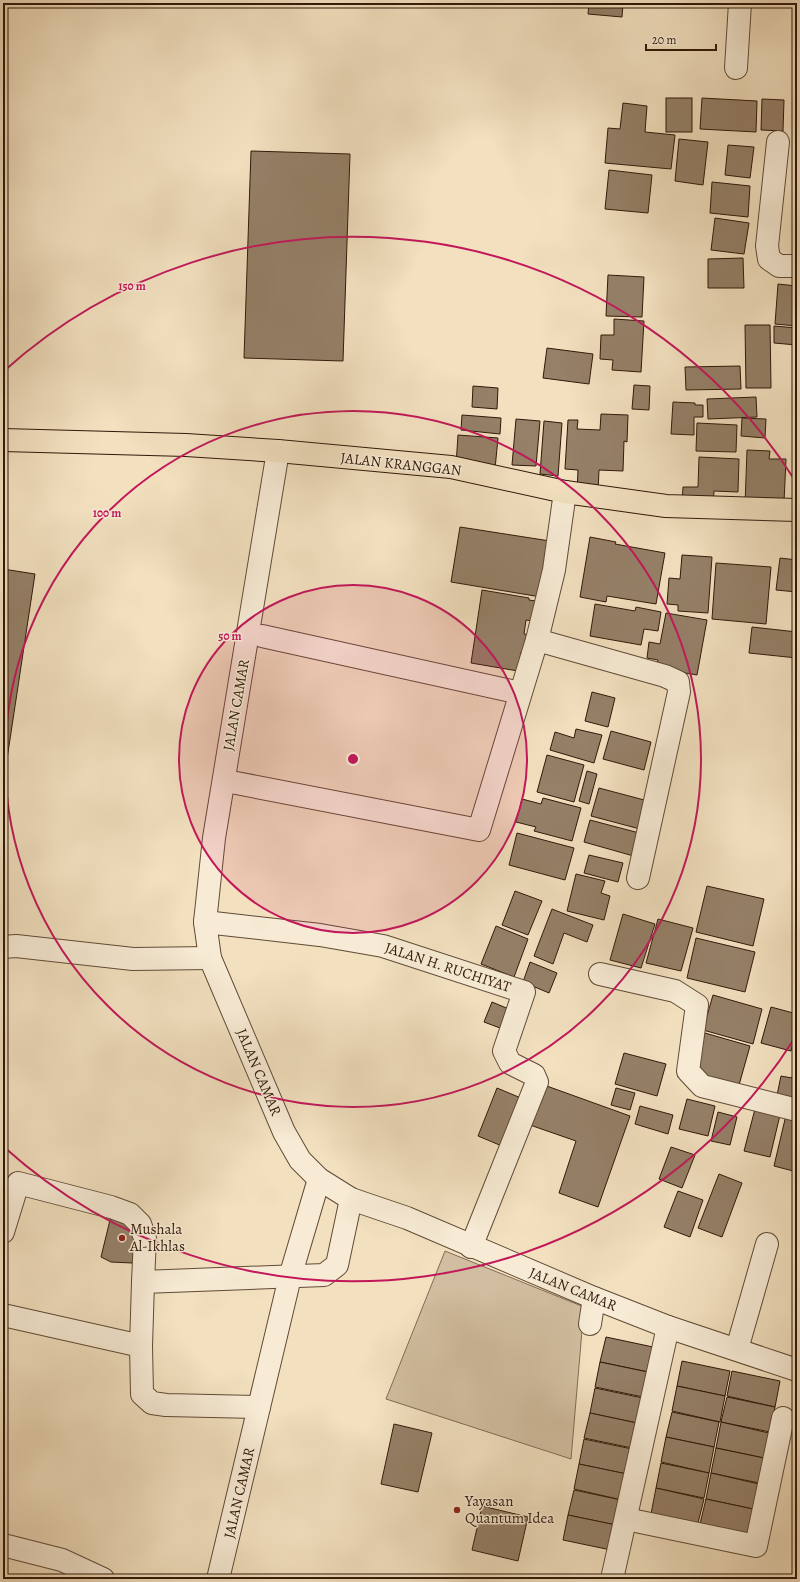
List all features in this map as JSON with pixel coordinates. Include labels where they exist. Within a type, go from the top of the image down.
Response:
[{"type":"main road","name":"JALAN KRANGGAN","points":[[3,440],[186,446],[278,452],[451,467],[565,492],[666,506],[797,510]]},
{"type":"street","points":[[736,68],[740,3]]},
{"type":"street","points":[[778,142],[767,246],[769,259],[779,266],[797,266]]},
{"type":"street","name":"JALAN CAMAR","points":[[278,452],[214,838],[205,922],[210,958],[284,1132],[300,1160],[319,1179],[351,1199],[407,1218],[594,1298],[668,1327],[797,1370]]},
{"type":"street","points":[[231,782],[479,830],[536,640],[554,570],[565,492]]},
{"type":"street","points":[[262,636],[520,693]]},
{"type":"street","points":[[536,640],[665,676],[678,682],[679,692],[638,878]]},
{"type":"street","name":"JALAN H. RUCHIYAT","points":[[205,922],[320,935],[383,946],[524,992],[504,1051],[510,1063],[534,1075],[537,1082],[471,1246]]},
{"type":"street","points":[[3,947],[16,946],[133,959],[210,958]]},
{"type":"street","points":[[600,974],[675,991],[697,1005],[688,1071],[702,1086],[797,1110]]},
{"type":"street","name":"JALAN CAMAR","points":[[218,1579],[290,1277],[319,1179]]},
{"type":"street","points":[[3,1232],[18,1183],[130,1214],[140,1224],[145,1238],[141,1346],[142,1394],[152,1403],[166,1405],[259,1407]]},
{"type":"street","points":[[143,1282],[324,1275],[337,1266],[351,1199]]},
{"type":"street","points":[[737,1349],[767,1244]]},
{"type":"street","points":[[590,1324],[594,1298]]},
{"type":"street","points":[[3,1315],[141,1346]]},
{"type":"street","points":[[612,1579],[668,1327]]},
{"type":"street","points":[[626,1519],[756,1546],[783,1418]]},
{"type":"street","points":[[3,1545],[62,1560],[104,1579]]},
{"type":"shaded area","points":[[445,1251],[584,1307],[571,1459],[386,1399]]},
{"type":"building","points":[[589,3],[623,3],[622,17],[588,14]]},
{"type":"building","points":[[666,98],[692,98],[692,132],[666,132]]},
{"type":"building","points":[[702,98],[757,101],[756,132],[700,129]]},
{"type":"building","points":[[762,99],[784,100],[783,131],[761,130]]},
{"type":"building","points":[[623,103],[647,106],[645,132],[675,135],[671,169],[605,163],[608,128],[620,129]]},
{"type":"building","points":[[679,139],[708,142],[703,185],[675,181]]},
{"type":"building","points":[[728,145],[754,147],[750,178],[725,175]]},
{"type":"building","points":[[251,151],[350,154],[343,361],[244,358]]},
{"type":"building","points":[[609,170],[652,175],[648,213],[605,209]]},
{"type":"building","points":[[712,182],[750,186],[748,217],[710,213]]},
{"type":"building","points":[[715,218],[749,223],[744,254],[711,250]]},
{"type":"building","points":[[743,258],[744,288],[708,288],[708,259]]},
{"type":"building","points":[[608,275],[644,277],[642,317],[606,316]]},
{"type":"building","points":[[778,284],[797,286],[797,326],[775,324]]},
{"type":"building","points":[[614,319],[644,321],[641,372],[612,370],[613,360],[600,359],[601,335],[614,335]]},
{"type":"building","points":[[745,325],[770,325],[771,388],[746,388]]},
{"type":"building","points":[[774,326],[797,328],[797,345],[774,343]]},
{"type":"building","points":[[547,348],[593,354],[589,384],[543,378]]},
{"type":"building","points":[[740,366],[741,389],[686,390],[685,367]]},
{"type":"building","points":[[634,385],[650,386],[649,410],[632,409]]},
{"type":"building","points":[[473,386],[498,388],[497,409],[472,407]]},
{"type":"building","points":[[756,397],[757,417],[708,419],[707,399]]},
{"type":"building","points":[[673,402],[703,405],[703,417],[694,417],[694,435],[671,434]]},
{"type":"building","points":[[601,414],[628,415],[627,442],[624,441],[623,471],[599,470],[598,493],[577,492],[578,470],[565,469],[568,420],[578,420],[577,429],[600,430]]},
{"type":"building","points":[[462,415],[501,418],[500,434],[461,430]]},
{"type":"building","points":[[742,418],[766,419],[765,438],[741,436]]},
{"type":"building","points":[[516,419],[540,421],[536,466],[512,465]]},
{"type":"building","points":[[544,421],[562,423],[558,476],[540,474]]},
{"type":"building","points":[[697,423],[737,425],[736,452],[696,451]]},
{"type":"building","points":[[458,435],[498,438],[495,469],[456,465]]},
{"type":"building","points":[[747,450],[770,451],[769,459],[786,459],[784,502],[745,505]]},
{"type":"building","points":[[699,457],[739,459],[738,492],[714,491],[713,506],[682,505],[683,487],[698,487]]},
{"type":"building","points":[[460,527],[550,541],[541,597],[451,582]]},
{"type":"building","points":[[590,537],[616,542],[615,544],[665,553],[656,604],[607,596],[606,602],[580,597]]},
{"type":"building","points":[[682,555],[712,557],[708,613],[678,611],[678,605],[667,604],[669,578],[680,579]]},
{"type":"building","points":[[780,558],[797,560],[797,592],[776,590]]},
{"type":"building","points":[[716,563],[771,567],[766,624],[712,619]]},
{"type":"building","points":[[3,569],[35,574],[7,759],[3,758]]},
{"type":"building","points":[[482,590],[529,598],[529,600],[542,602],[539,622],[526,620],[524,634],[529,635],[527,653],[521,652],[518,671],[471,663]]},
{"type":"building","points":[[595,604],[635,611],[636,607],[661,612],[658,631],[644,629],[641,645],[590,636]]},
{"type":"building","points":[[666,613],[707,620],[697,675],[656,668],[658,660],[647,658],[649,642],[660,644]]},
{"type":"building","points":[[752,627],[797,632],[797,658],[749,653]]},
{"type":"building","points":[[592,692],[615,698],[608,727],[585,721]]},
{"type":"building","points":[[576,729],[602,735],[594,763],[550,750],[555,732],[574,738]]},
{"type":"building","points":[[611,731],[651,742],[644,770],[603,759]]},
{"type":"building","points":[[547,755],[584,765],[574,802],[537,792]]},
{"type":"building","points":[[587,771],[597,774],[589,804],[579,801]]},
{"type":"building","points":[[599,788],[648,801],[640,829],[591,816]]},
{"type":"building","points":[[543,798],[581,808],[572,841],[534,831],[536,827],[516,822],[522,799],[541,804]]},
{"type":"building","points":[[590,820],[643,834],[637,857],[584,842]]},
{"type":"building","points":[[517,833],[574,848],[565,880],[509,865]]},
{"type":"building","points":[[589,855],[623,863],[618,882],[584,873]]},
{"type":"building","points":[[576,874],[605,881],[601,893],[610,896],[604,920],[567,911]]},
{"type":"building","points":[[707,886],[764,899],[753,946],[696,932]]},
{"type":"building","points":[[515,891],[542,901],[528,935],[502,925]]},
{"type":"building","points":[[552,909],[593,925],[587,942],[564,933],[553,964],[534,956]]},
{"type":"building","points":[[623,914],[655,924],[641,968],[610,960]]},
{"type":"building","points":[[658,919],[693,928],[681,971],[646,963]]},
{"type":"building","points":[[496,926],[528,939],[514,977],[481,964]]},
{"type":"building","points":[[696,938],[755,952],[745,992],[687,978]]},
{"type":"building","points":[[530,962],[557,973],[549,993],[523,982]]},
{"type":"building","points":[[713,995],[762,1009],[753,1044],[703,1030]]},
{"type":"building","points":[[492,1002],[516,1012],[508,1031],[484,1022]]},
{"type":"building","points":[[771,1007],[797,1014],[797,1029],[791,1051],[761,1043]]},
{"type":"building","points":[[705,1033],[750,1046],[739,1085],[694,1072]]},
{"type":"building","points":[[624,1053],[666,1064],[657,1096],[615,1084]]},
{"type":"building","points":[[797,1054],[797,1104],[776,1100],[781,1076],[792,1078]]},
{"type":"building","points":[[544,1085],[630,1116],[598,1207],[559,1193],[576,1141],[530,1125]]},
{"type":"building","points":[[497,1088],[528,1101],[509,1149],[478,1136]]},
{"type":"building","points":[[616,1088],[635,1093],[630,1110],[611,1105]]},
{"type":"building","points":[[687,1099],[715,1106],[708,1136],[679,1129]]},
{"type":"building","points":[[640,1106],[673,1115],[668,1134],[635,1124]]},
{"type":"building","points":[[755,1109],[780,1115],[770,1157],[744,1151]]},
{"type":"building","points":[[718,1112],[737,1117],[730,1145],[711,1141]]},
{"type":"building","points":[[786,1115],[797,1118],[797,1172],[774,1166]]},
{"type":"building","points":[[671,1147],[695,1155],[682,1188],[659,1179]]},
{"type":"building","points":[[719,1174],[742,1183],[722,1237],[698,1228]]},
{"type":"building","points":[[678,1191],[703,1200],[690,1237],[664,1227]]},
{"type":"building","name":"Mushala Al-Ikhlas","points":[[113,1214],[140,1231],[132,1263],[111,1262],[101,1257],[110,1220]]},
{"type":"building","points":[[606,1337],[653,1347],[648,1372],[600,1362]]},
{"type":"building","points":[[682,1361],[730,1371],[725,1396],[677,1386]]},
{"type":"building","points":[[600,1362],[648,1372],[643,1397],[595,1387]]},
{"type":"building","points":[[732,1371],[780,1381],[775,1407],[727,1396]]},
{"type":"building","points":[[677,1386],[725,1396],[720,1422],[672,1411]]},
{"type":"building","points":[[595,1388],[643,1398],[637,1423],[590,1413]]},
{"type":"building","points":[[727,1397],[775,1407],[770,1432],[721,1422]]},
{"type":"building","points":[[672,1412],[719,1422],[714,1447],[666,1437]]},
{"type":"building","points":[[590,1413],[637,1423],[632,1448],[584,1438]]},
{"type":"building","points":[[721,1422],[769,1433],[764,1458],[716,1448]]},
{"type":"building","points":[[394,1424],[432,1433],[418,1492],[381,1484]]},
{"type":"building","points":[[666,1437],[714,1447],[709,1473],[661,1462]]},
{"type":"building","points":[[584,1439],[632,1449],[627,1474],[579,1464]]},
{"type":"building","points":[[716,1448],[764,1458],[759,1483],[711,1473]]},
{"type":"building","points":[[661,1463],[709,1473],[704,1498],[656,1488]]},
{"type":"building","points":[[579,1464],[627,1474],[622,1500],[574,1489]]},
{"type":"building","points":[[711,1473],[759,1484],[753,1509],[706,1499]]},
{"type":"building","points":[[656,1488],[704,1499],[698,1523],[651,1514]]},
{"type":"building","points":[[574,1490],[621,1500],[616,1525],[568,1515]]},
{"type":"building","points":[[706,1499],[753,1509],[748,1534],[700,1524]]},
{"type":"building","points":[[482,1506],[528,1517],[518,1561],[472,1550]]},
{"type":"building","points":[[568,1515],[616,1525],[611,1550],[563,1540]]},
{"type":"place","name":"Mushala Al-Ikhlas","points":[[122,1238]]},
{"type":"place","name":"Yayasan Quantum Idea","points":[[457,1510]]}]
